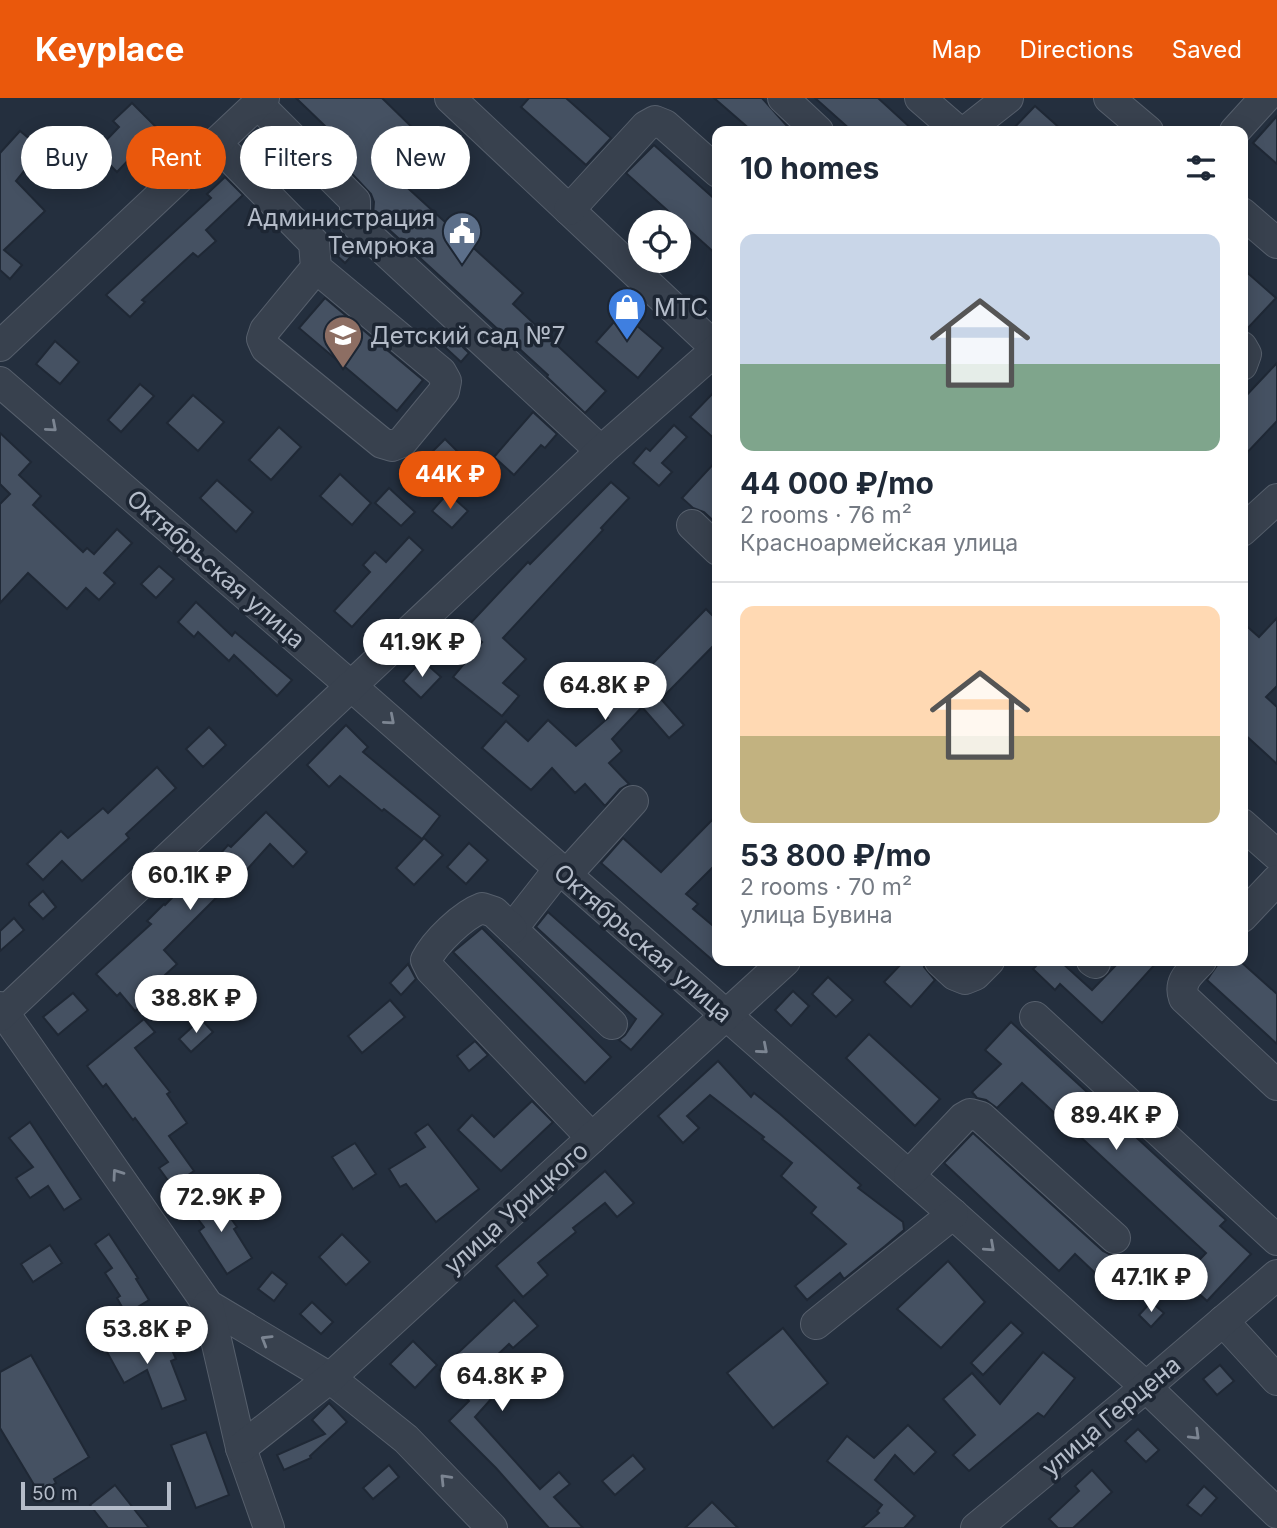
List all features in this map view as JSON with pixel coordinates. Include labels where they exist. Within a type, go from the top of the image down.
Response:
[{"type":"street","points":[[450,98],[712,344]]},
{"type":"street","points":[[783,98],[811,126]]},
{"type":"street","points":[[920,98],[972,126]]},
{"type":"street","points":[[978,126],[1008,98]]},
{"type":"street","points":[[1110,98],[1142,126]]},
{"type":"street","points":[[1240,126],[1265,98]]},
{"type":"street","points":[[226,134],[261,101],[355,201],[355,223],[601,452]]},
{"type":"street","points":[[569,210],[646,126],[655,121],[665,125],[712,167]]},
{"type":"street","points":[[226,153],[314,243],[316,268],[265,330],[262,339],[266,348],[382,443],[392,446],[402,442],[443,391],[446,381],[441,372],[316,268]]},
{"type":"street","points":[[0,346],[167,189]]},
{"type":"street","points":[[1248,218],[1277,242]]},
{"type":"street","points":[[269,1528],[240,1448],[208,1305],[1,1012],[601,452],[712,353]]},
{"type":"street","name":"Октябрьская улица","points":[[0,382],[953,1213],[1146,1387],[1277,1513]]},
{"type":"street","points":[[1248,526],[1277,499]]},
{"type":"street","points":[[692,525],[712,544]]},
{"type":"street","points":[[512,929],[562,872],[633,802]]},
{"type":"street","points":[[1248,828],[1273,843]]},
{"type":"street","points":[[1248,911],[1277,880]]},
{"type":"street","points":[[592,1138],[431,970],[426,960],[432,949],[472,912],[482,908],[494,912],[612,1024]]},
{"type":"street","name":"улица Урицкого","points":[[240,1448],[330,1378],[780,966]]},
{"type":"street","points":[[945,966],[955,975],[965,979],[975,975],[984,966]]},
{"type":"street","points":[[1196,966],[1183,980],[1181,989],[1184,998],[1277,1085]]},
{"type":"street","points":[[1035,1017],[1277,1240]]},
{"type":"street","points":[[909,1175],[963,1118],[970,1114],[981,1117],[1115,1238]]},
{"type":"street","points":[[816,1324],[953,1213]]},
{"type":"street","name":"улица Герцена","points":[[976,1528],[1277,1275]]},
{"type":"street","points":[[208,1305],[330,1378],[406,1439],[492,1528]]},
{"type":"street","points":[[1223,1321],[1277,1380]]},
{"type":"building","points":[[296,98],[382,98],[411,126],[371,126],[371,189],[409,189],[523,293],[513,304],[606,391],[585,413],[547,377],[548,375],[373,215],[374,202],[371,194],[357,179],[357,126],[325,126]]},
{"type":"building","points":[[529,98],[566,98],[611,138],[586,165],[521,107]]},
{"type":"building","points":[[714,98],[762,98],[787,126],[746,126]]},
{"type":"building","points":[[815,98],[878,98],[909,126],[846,126]]},
{"type":"building","points":[[132,103],[155,126],[126,126],[126,163],[117,172],[112,167],[112,134],[119,127],[113,121]]},
{"type":"building","points":[[1035,106],[1057,126],[1016,126]]},
{"type":"building","points":[[1277,116],[1277,164],[1253,143]]},
{"type":"building","points":[[21,132],[21,175],[16,181],[45,211],[4,250],[22,265],[10,279],[0,270],[0,153]]},
{"type":"building","points":[[654,145],[712,197],[712,251],[691,232],[691,210],[667,210],[626,173]]},
{"type":"building","points":[[226,178],[243,195],[206,230],[216,241],[198,257],[193,253],[142,300],[145,302],[130,317],[106,295],[211,198],[207,194],[212,189],[226,189]]},
{"type":"building","points":[[344,238],[357,250],[345,263],[332,251]]},
{"type":"building","points":[[1248,273],[1276,298],[1248,328]]},
{"type":"building","points":[[325,298],[423,380],[397,411],[299,328]]},
{"type":"building","points":[[622,313],[663,348],[638,378],[596,342]]},
{"type":"building","points":[[443,328],[469,353],[461,362],[434,337]]},
{"type":"building","points":[[55,341],[79,362],[60,384],[36,364]]},
{"type":"building","points":[[1277,363],[1277,421],[1248,452],[1248,394]]},
{"type":"building","points":[[140,384],[154,396],[121,432],[108,420]]},
{"type":"building","points":[[712,394],[712,437],[690,417]]},
{"type":"building","points":[[193,395],[224,422],[198,451],[167,423]]},
{"type":"building","points":[[533,412],[557,434],[545,448],[541,445],[514,475],[494,457]]},
{"type":"building","points":[[674,425],[687,437],[662,463],[672,472],[659,486],[633,463],[646,448],[650,451]]},
{"type":"building","points":[[279,427],[301,447],[271,480],[249,460]]},
{"type":"building","points":[[0,433],[31,462],[19,475],[41,496],[33,505],[83,552],[87,548],[94,554],[117,529],[132,543],[104,573],[115,583],[99,600],[86,588],[67,609],[28,573],[0,603],[0,504],[10,494],[0,484]]},
{"type":"building","points":[[445,439],[468,462],[456,474],[433,451]]},
{"type":"building","points":[[712,466],[712,519],[682,498]]},
{"type":"building","points":[[340,474],[371,503],[352,525],[320,496]]},
{"type":"building","points":[[217,480],[253,512],[236,532],[200,498]]},
{"type":"building","points":[[611,482],[629,498],[503,638],[526,659],[503,683],[519,696],[502,716],[453,677],[482,642],[466,628],[528,562],[530,564]]},
{"type":"building","points":[[389,488],[415,512],[401,526],[375,503]]},
{"type":"building","points":[[448,493],[468,511],[452,528],[432,511]]},
{"type":"building","points":[[409,537],[423,550],[352,627],[334,611],[370,572],[363,565],[375,552],[386,562]]},
{"type":"building","points":[[159,566],[174,579],[156,598],[141,584]]},
{"type":"building","points":[[196,602],[232,636],[235,632],[292,680],[277,696],[234,655],[229,661],[198,632],[194,637],[178,622]]},
{"type":"building","points":[[706,609],[712,615],[712,647],[661,699],[684,725],[669,738],[642,707],[612,739],[622,751],[609,763],[629,784],[620,789],[605,806],[585,784],[575,793],[552,768],[531,790],[482,748],[506,721],[528,741],[548,720],[576,746],[608,718],[589,700],[613,674],[628,689]]},
{"type":"building","points":[[1277,618],[1277,686],[1266,697],[1277,707],[1277,764],[1248,737],[1248,627],[1259,637]]},
{"type":"building","points":[[422,660],[441,677],[421,698],[403,681]]},
{"type":"building","points":[[346,725],[368,747],[363,752],[440,816],[422,839],[384,809],[382,811],[340,776],[329,787],[307,765]]},
{"type":"building","points":[[209,727],[226,745],[203,767],[186,749]]},
{"type":"building","points":[[157,767],[176,788],[126,834],[129,838],[82,881],[62,861],[43,880],[27,864],[61,831],[68,838],[103,808],[108,813]]},
{"type":"building","points":[[266,812],[307,852],[293,867],[270,844],[235,883],[233,881],[164,950],[177,964],[151,988],[156,995],[135,1011],[120,993],[117,996],[96,974],[151,924],[147,921],[191,878],[195,882],[228,845],[231,847]]},
{"type":"building","points":[[712,820],[712,868],[686,894],[698,904],[693,909],[712,925],[712,960],[601,863],[623,838],[661,872]]},
{"type":"building","points":[[424,838],[443,855],[414,885],[396,868]]},
{"type":"building","points":[[469,843],[488,860],[466,884],[447,867]]},
{"type":"building","points":[[43,891],[56,907],[43,919],[29,903]]},
{"type":"building","points":[[548,912],[663,1014],[631,1050],[619,1040],[636,1019],[536,927]]},
{"type":"building","points":[[14,918],[24,930],[0,951],[0,931]]},
{"type":"building","points":[[482,928],[611,1057],[585,1083],[453,952]]},
{"type":"building","points":[[408,964],[416,979],[401,995],[390,983]]},
{"type":"building","points":[[899,966],[924,966],[935,980],[911,1007],[884,982]]},
{"type":"building","points":[[1036,966],[1066,966],[1092,990],[1115,966],[1153,966],[1102,1023],[1060,984],[1055,990],[1033,969]]},
{"type":"building","points":[[1217,966],[1246,966],[1277,994],[1277,1044],[1207,980]]},
{"type":"building","points":[[828,977],[853,1000],[836,1017],[812,994]]},
{"type":"building","points":[[793,991],[809,1006],[791,1026],[775,1010]]},
{"type":"building","points":[[73,993],[88,1010],[58,1035],[43,1017]]},
{"type":"building","points":[[390,1000],[405,1017],[362,1053],[348,1036]]},
{"type":"building","points":[[144,1019],[155,1032],[135,1048],[170,1092],[167,1094],[187,1123],[169,1136],[194,1171],[172,1186],[159,1168],[168,1162],[135,1118],[133,1120],[106,1084],[103,1087],[87,1066]]},
{"type":"building","points":[[201,1019],[213,1032],[191,1052],[179,1039]]},
{"type":"building","points":[[1011,1022],[1226,1220],[1220,1226],[1251,1254],[1207,1301],[1182,1278],[1206,1253],[1022,1083],[997,1108],[986,1100],[977,1098],[972,1092],[1001,1064],[985,1050]]},
{"type":"building","points":[[869,1034],[940,1099],[915,1126],[846,1058]]},
{"type":"building","points":[[475,1041],[488,1055],[469,1071],[457,1056]]},
{"type":"building","points":[[718,1061],[751,1097],[754,1093],[780,1114],[861,1185],[858,1188],[903,1222],[904,1230],[885,1246],[844,1279],[840,1273],[807,1300],[795,1286],[846,1244],[811,1213],[816,1207],[781,1176],[792,1163],[762,1139],[764,1137],[710,1095],[687,1116],[699,1128],[683,1143],[658,1116]]},
{"type":"building","points":[[532,1101],[553,1122],[501,1171],[458,1130],[472,1115],[494,1137]]},
{"type":"building","points":[[30,1122],[81,1199],[64,1210],[48,1186],[30,1198],[16,1178],[33,1167],[9,1138]]},
{"type":"building","points":[[428,1124],[479,1189],[436,1222],[406,1184],[400,1187],[389,1169],[425,1147],[415,1133]]},
{"type":"building","points":[[973,1133],[1103,1251],[1120,1255],[1130,1264],[1110,1287],[1075,1254],[1059,1271],[944,1163]]},
{"type":"building","points":[[355,1143],[376,1174],[353,1189],[332,1157]]},
{"type":"building","points":[[605,1171],[634,1203],[617,1217],[605,1203],[573,1228],[576,1232],[538,1263],[548,1275],[523,1297],[496,1266]]},
{"type":"building","points":[[213,1193],[237,1227],[234,1229],[252,1258],[227,1274],[199,1231],[204,1227],[191,1210]]},
{"type":"building","points":[[109,1234],[149,1300],[126,1314],[117,1298],[120,1296],[105,1273],[112,1268],[95,1244]]},
{"type":"building","points":[[342,1234],[370,1262],[346,1285],[319,1257]]},
{"type":"building","points":[[50,1245],[62,1263],[33,1282],[21,1264]]},
{"type":"building","points":[[948,1261],[985,1302],[941,1348],[897,1309]]},
{"type":"building","points":[[272,1272],[287,1284],[274,1301],[258,1289]]},
{"type":"building","points":[[514,1300],[538,1326],[513,1348],[509,1344],[472,1379],[492,1398],[475,1417],[540,1489],[559,1472],[570,1484],[554,1497],[583,1528],[549,1528],[496,1468],[449,1421],[469,1401],[440,1370]]},
{"type":"building","points":[[312,1302],[333,1322],[321,1334],[300,1314]]},
{"type":"building","points":[[1151,1302],[1164,1313],[1151,1327],[1139,1315]]},
{"type":"building","points":[[1011,1322],[1023,1333],[983,1375],[971,1363]]},
{"type":"building","points":[[783,1328],[828,1383],[773,1428],[727,1373]]},
{"type":"building","points":[[121,1330],[132,1350],[166,1336],[176,1359],[171,1361],[186,1400],[162,1409],[147,1370],[124,1383],[101,1341]]},
{"type":"building","points":[[413,1341],[437,1365],[415,1388],[390,1364]]},
{"type":"building","points":[[1043,1352],[1075,1378],[1044,1417],[1038,1413],[969,1471],[953,1455],[975,1435],[943,1399],[972,1373],[1000,1404]]},
{"type":"building","points":[[31,1355],[89,1457],[54,1479],[56,1483],[39,1493],[0,1428],[0,1372]]},
{"type":"building","points":[[1220,1365],[1234,1381],[1217,1395],[1203,1379]]},
{"type":"building","points":[[329,1403],[347,1422],[310,1456],[311,1458],[284,1470],[277,1455],[325,1434],[312,1420]]},
{"type":"building","points":[[908,1425],[936,1452],[914,1474],[895,1455],[875,1480],[915,1516],[904,1528],[862,1528],[879,1513],[877,1511],[882,1505],[827,1461],[847,1436],[874,1458]]},
{"type":"building","points":[[1138,1429],[1159,1450],[1146,1462],[1125,1441]]},
{"type":"building","points":[[206,1432],[229,1495],[196,1508],[171,1445]]},
{"type":"building","points":[[633,1455],[645,1469],[615,1495],[602,1481]]},
{"type":"building","points":[[389,1465],[399,1477],[373,1499],[363,1488]]},
{"type":"building","points":[[1092,1470],[1112,1492],[1073,1528],[1058,1528],[1049,1519],[1079,1491],[1075,1486]]},
{"type":"building","points":[[115,1485],[149,1528],[108,1528],[90,1505]]},
{"type":"building","points":[[1204,1486],[1217,1498],[1201,1516],[1187,1505]]},
{"type":"building","points":[[712,1502],[738,1528],[685,1528]]},
{"type":"place","name":"Администрация Темрюка","points":[[462,265]]},
{"type":"place","name":"МТС","points":[[627,341]]},
{"type":"place","name":"Детский сад №7","points":[[343,369]]}]
